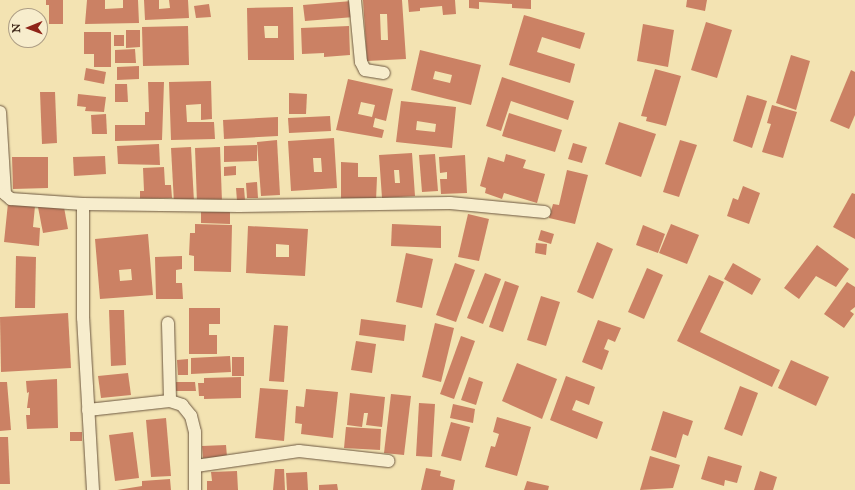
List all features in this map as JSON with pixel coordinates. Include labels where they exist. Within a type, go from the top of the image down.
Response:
[{"type":"street","points":[[356,0],[361,62],[365,70],[384,73]]},
{"type":"street","points":[[0,112],[5,194],[11,199],[83,204],[239,206],[450,203],[545,212]]},
{"type":"street","points":[[83,204],[84,318],[93,490]]},
{"type":"street","points":[[168,323],[170,401]]},
{"type":"street","points":[[88,410],[170,401],[182,405],[191,416],[194,432],[196,466],[195,490]]},
{"type":"street","points":[[196,466],[299,452],[388,461]]},
{"type":"building","points":[[46,0],[63,0],[63,24],[49,24],[49,5],[46,5]]},
{"type":"building","points":[[87,0],[105,0],[105,9],[123,8],[123,0],[138,0],[139,23],[85,24]]},
{"type":"building","points":[[144,0],[159,0],[159,9],[170,8],[169,0],[188,0],[189,18],[145,20]]},
{"type":"building","points":[[363,0],[402,0],[406,59],[367,61]],"holes":[[[380,14],[387,14],[388,40],[381,40]]]},
{"type":"building","points":[[408,0],[455,0],[456,14],[443,15],[442,6],[420,8],[420,11],[409,12]]},
{"type":"building","points":[[469,0],[531,0],[531,9],[512,8],[512,4],[479,2],[479,9],[469,8]]},
{"type":"building","points":[[687,0],[707,0],[705,11],[686,7]]},
{"type":"building","points":[[352,1],[354,17],[305,21],[303,5]]},
{"type":"building","points":[[209,4],[211,17],[196,18],[194,6]]},
{"type":"building","points":[[293,7],[294,60],[248,60],[247,8]],"holes":[[[264,26],[278,26],[278,38],[265,38]]]},
{"type":"building","points":[[524,15],[585,33],[580,49],[542,37],[537,52],[575,64],[570,83],[509,65]]},
{"type":"building","points":[[706,22],[732,30],[717,78],[691,70]]},
{"type":"building","points":[[643,24],[674,30],[668,67],[637,61]]},
{"type":"building","points":[[188,26],[189,65],[143,66],[142,27]]},
{"type":"building","points":[[349,26],[350,55],[324,57],[324,53],[302,54],[301,28]]},
{"type":"building","points":[[126,30],[140,30],[140,47],[126,48]]},
{"type":"building","points":[[84,32],[111,32],[111,67],[94,67],[94,54],[84,54]]},
{"type":"building","points":[[114,35],[124,35],[124,46],[114,46]]},
{"type":"building","points":[[135,49],[136,63],[115,63],[115,50]]},
{"type":"building","points":[[420,50],[481,65],[471,105],[411,90]],"holes":[[[435,71],[452,75],[450,83],[433,79]]]},
{"type":"building","points":[[791,55],[810,61],[796,110],[776,103]]},
{"type":"building","points":[[139,66],[139,79],[117,80],[117,67]]},
{"type":"building","points":[[86,68],[106,72],[104,84],[84,80]]},
{"type":"building","points":[[655,69],[681,76],[666,126],[646,121],[647,117],[641,116]]},
{"type":"building","points":[[851,70],[855,72],[855,115],[849,129],[830,121]]},
{"type":"building","points":[[502,77],[574,101],[568,120],[511,101],[501,131],[486,126]]},
{"type":"building","points":[[348,79],[393,89],[386,121],[375,118],[373,127],[384,130],[382,138],[336,130]],"holes":[[[361,102],[375,105],[372,117],[358,114]]]},
{"type":"building","points":[[211,81],[212,119],[201,120],[201,104],[186,105],[187,122],[214,122],[215,139],[171,140],[169,82]]},
{"type":"building","points":[[148,82],[164,82],[162,140],[115,141],[115,125],[145,125],[145,112],[149,112]]},
{"type":"building","points":[[115,84],[127,84],[128,102],[115,102]]},
{"type":"building","points":[[40,92],[55,92],[57,143],[42,144]]},
{"type":"building","points":[[289,93],[307,94],[306,114],[289,114]]},
{"type":"building","points":[[78,94],[106,97],[104,112],[85,111],[86,107],[77,106]]},
{"type":"building","points":[[747,95],[767,101],[752,148],[733,141]]},
{"type":"building","points":[[401,101],[456,107],[452,148],[396,142]],"holes":[[[417,121],[436,124],[435,132],[416,130]]]},
{"type":"building","points":[[772,105],[797,112],[783,158],[762,152],[771,124],[767,123]]},
{"type":"building","points":[[509,113],[562,130],[555,152],[502,136]]},
{"type":"building","points":[[106,114],[107,134],[92,134],[91,115]]},
{"type":"building","points":[[330,116],[331,131],[289,133],[288,118]]},
{"type":"building","points":[[278,117],[278,136],[224,139],[223,120]]},
{"type":"building","points":[[619,122],[656,134],[641,177],[605,164]]},
{"type":"building","points":[[334,138],[337,188],[291,191],[288,141]],"holes":[[[313,158],[321,158],[322,172],[314,172]]]},
{"type":"building","points":[[277,140],[280,195],[261,196],[257,142]]},
{"type":"building","points":[[680,140],[697,145],[679,197],[663,192]]},
{"type":"building","points":[[573,143],[587,147],[582,163],[568,159]]},
{"type":"building","points":[[159,144],[160,165],[118,164],[117,146]]},
{"type":"building","points":[[257,145],[257,161],[224,162],[224,146]]},
{"type":"building","points":[[191,147],[194,202],[174,203],[171,148]]},
{"type":"building","points":[[220,147],[222,202],[197,203],[195,148]]},
{"type":"building","points":[[412,153],[415,196],[382,198],[379,155]],"holes":[[[394,170],[399,170],[400,183],[395,183]]]},
{"type":"building","points":[[435,154],[438,191],[422,192],[419,155]]},
{"type":"building","points":[[506,154],[526,160],[523,168],[545,174],[537,203],[504,193],[502,199],[485,193],[486,188],[480,186],[488,157],[504,162]]},
{"type":"building","points":[[465,155],[467,193],[441,194],[440,179],[447,179],[447,172],[440,173],[439,157]]},
{"type":"building","points":[[105,156],[106,174],[74,176],[73,157]]},
{"type":"building","points":[[12,157],[48,157],[48,188],[13,189]]},
{"type":"building","points":[[341,162],[358,163],[358,177],[377,177],[376,201],[341,200]]},
{"type":"building","points":[[236,166],[236,175],[224,176],[224,167]]},
{"type":"building","points":[[164,167],[165,185],[171,185],[172,198],[140,199],[140,191],[144,191],[143,168]]},
{"type":"building","points":[[567,170],[588,175],[575,224],[549,218],[553,204],[559,205]]},
{"type":"building","points":[[257,182],[258,198],[247,198],[246,183]]},
{"type":"building","points":[[743,186],[760,193],[749,224],[727,216],[733,198],[738,200]]},
{"type":"building","points":[[236,188],[244,188],[245,200],[237,201]]},
{"type":"building","points":[[852,193],[855,194],[855,239],[833,227]]},
{"type":"building","points":[[63,202],[68,229],[43,233],[38,207]]},
{"type":"building","points":[[8,203],[35,206],[33,227],[40,228],[39,246],[4,242]]},
{"type":"building","points":[[201,212],[230,212],[230,224],[201,223]]},
{"type":"building","points":[[468,214],[489,219],[479,261],[458,257]]},
{"type":"building","points":[[195,224],[232,225],[231,272],[194,271],[194,256],[189,255],[190,233],[195,233]]},
{"type":"building","points":[[392,224],[441,226],[441,248],[391,246]]},
{"type":"building","points":[[671,224],[699,235],[687,264],[659,253]]},
{"type":"building","points":[[643,225],[665,234],[658,253],[636,245]]},
{"type":"building","points":[[248,226],[308,229],[305,276],[246,273]],"holes":[[[276,244],[289,245],[289,257],[276,257]]]},
{"type":"building","points":[[541,230],[554,234],[551,244],[538,240]]},
{"type":"building","points":[[148,234],[153,295],[100,299],[95,239]],"holes":[[[131,269],[132,280],[120,281],[119,270]]]},
{"type":"building","points":[[597,242],[613,249],[593,299],[577,292]]},
{"type":"building","points":[[536,243],[547,244],[546,255],[535,253]]},
{"type":"building","points":[[817,245],[849,269],[836,287],[816,276],[799,299],[784,288]]},
{"type":"building","points":[[406,253],[433,259],[422,308],[396,302]]},
{"type":"building","points":[[16,256],[36,257],[35,308],[15,308]]},
{"type":"building","points":[[182,256],[182,269],[176,270],[176,283],[182,283],[183,299],[156,299],[155,257]]},
{"type":"building","points":[[455,263],[475,270],[456,322],[436,315]]},
{"type":"building","points":[[733,263],[761,279],[752,295],[724,279]]},
{"type":"building","points":[[647,268],[663,275],[644,319],[628,312]]},
{"type":"building","points":[[485,273],[501,279],[483,324],[467,318]]},
{"type":"building","points":[[709,275],[724,282],[700,332],[780,370],[772,387],[677,341]]},
{"type":"building","points":[[505,281],[519,286],[503,332],[489,327]]},
{"type":"building","points":[[847,282],[855,287],[855,307],[850,311],[854,314],[844,328],[824,314]]},
{"type":"building","points":[[541,296],[560,302],[546,346],[527,340]]},
{"type":"building","points":[[189,308],[220,308],[220,324],[209,324],[209,335],[217,335],[217,354],[189,354]]},
{"type":"building","points":[[109,310],[124,310],[126,365],[111,366]]},
{"type":"building","points":[[68,313],[71,368],[1,372],[0,317]]},
{"type":"building","points":[[361,319],[406,325],[404,341],[359,335]]},
{"type":"building","points":[[598,320],[621,328],[615,342],[608,339],[604,349],[609,351],[602,370],[582,362]]},
{"type":"building","points":[[435,323],[454,328],[441,382],[422,377]]},
{"type":"building","points":[[274,325],[288,326],[284,382],[269,381]]},
{"type":"building","points":[[461,336],[475,341],[454,399],[440,394]]},
{"type":"building","points":[[356,341],[376,344],[372,373],[351,370]]},
{"type":"building","points":[[230,356],[231,372],[191,374],[191,358]]},
{"type":"building","points":[[232,357],[244,357],[244,376],[232,376]]},
{"type":"building","points":[[188,359],[188,375],[178,375],[177,360]]},
{"type":"building","points":[[791,360],[829,377],[816,406],[778,388]]},
{"type":"building","points":[[517,363],[557,379],[542,419],[502,401]]},
{"type":"building","points":[[128,373],[131,395],[101,398],[98,376]]},
{"type":"building","points":[[566,376],[595,387],[589,405],[576,400],[572,410],[603,422],[597,439],[550,420]]},
{"type":"building","points":[[241,377],[241,398],[204,399],[204,396],[199,396],[198,383],[204,383],[204,378]]},
{"type":"building","points":[[469,377],[483,382],[476,405],[461,400]]},
{"type":"building","points":[[57,379],[58,428],[27,429],[26,415],[30,415],[30,408],[27,408],[29,392],[27,393],[26,381]]},
{"type":"building","points":[[0,382],[7,382],[11,430],[0,431]]},
{"type":"building","points":[[176,382],[195,382],[196,391],[176,391]]},
{"type":"building","points":[[740,386],[758,393],[742,436],[724,429]]},
{"type":"building","points":[[260,388],[288,390],[284,441],[255,438]]},
{"type":"building","points":[[306,389],[338,392],[333,438],[301,434],[302,424],[295,423],[296,406],[304,407]]},
{"type":"building","points":[[350,393],[385,397],[382,427],[366,425],[368,413],[364,413],[362,427],[347,425]]},
{"type":"building","points":[[391,394],[411,396],[404,455],[384,453]]},
{"type":"building","points":[[419,403],[435,404],[432,457],[416,456]]},
{"type":"building","points":[[453,404],[475,409],[473,423],[450,418]]},
{"type":"building","points":[[663,411],[693,421],[688,436],[683,434],[676,458],[651,450]]},
{"type":"building","points":[[497,417],[531,427],[517,476],[485,467],[491,446],[495,447],[499,434],[493,432]]},
{"type":"building","points":[[166,418],[171,476],[151,477],[146,420]]},
{"type":"building","points":[[451,422],[470,427],[461,461],[441,456]]},
{"type":"building","points":[[346,427],[381,429],[380,450],[344,448]]},
{"type":"building","points":[[70,432],[82,432],[82,441],[70,441]]},
{"type":"building","points":[[133,432],[139,478],[115,481],[109,435]]},
{"type":"building","points":[[0,437],[8,437],[10,484],[0,484]]},
{"type":"building","points":[[226,445],[227,457],[203,458],[202,446]]},
{"type":"building","points":[[650,456],[680,465],[673,488],[640,490]]},
{"type":"building","points":[[708,456],[742,466],[737,483],[725,480],[724,486],[701,479]]},
{"type":"building","points":[[426,468],[441,471],[440,476],[455,480],[453,490],[421,490]]},
{"type":"building","points":[[275,469],[284,469],[285,490],[273,490]]},
{"type":"building","points":[[237,471],[238,490],[207,490],[207,481],[212,481],[211,472]]},
{"type":"building","points":[[760,471],[777,477],[773,490],[754,490]]},
{"type":"building","points":[[307,472],[308,490],[287,490],[286,473]]},
{"type":"building","points":[[170,479],[171,490],[117,490],[142,486],[142,481]]},
{"type":"building","points":[[527,481],[549,486],[548,490],[524,490]]},
{"type":"building","points":[[337,484],[338,490],[319,490],[319,485]]}]
